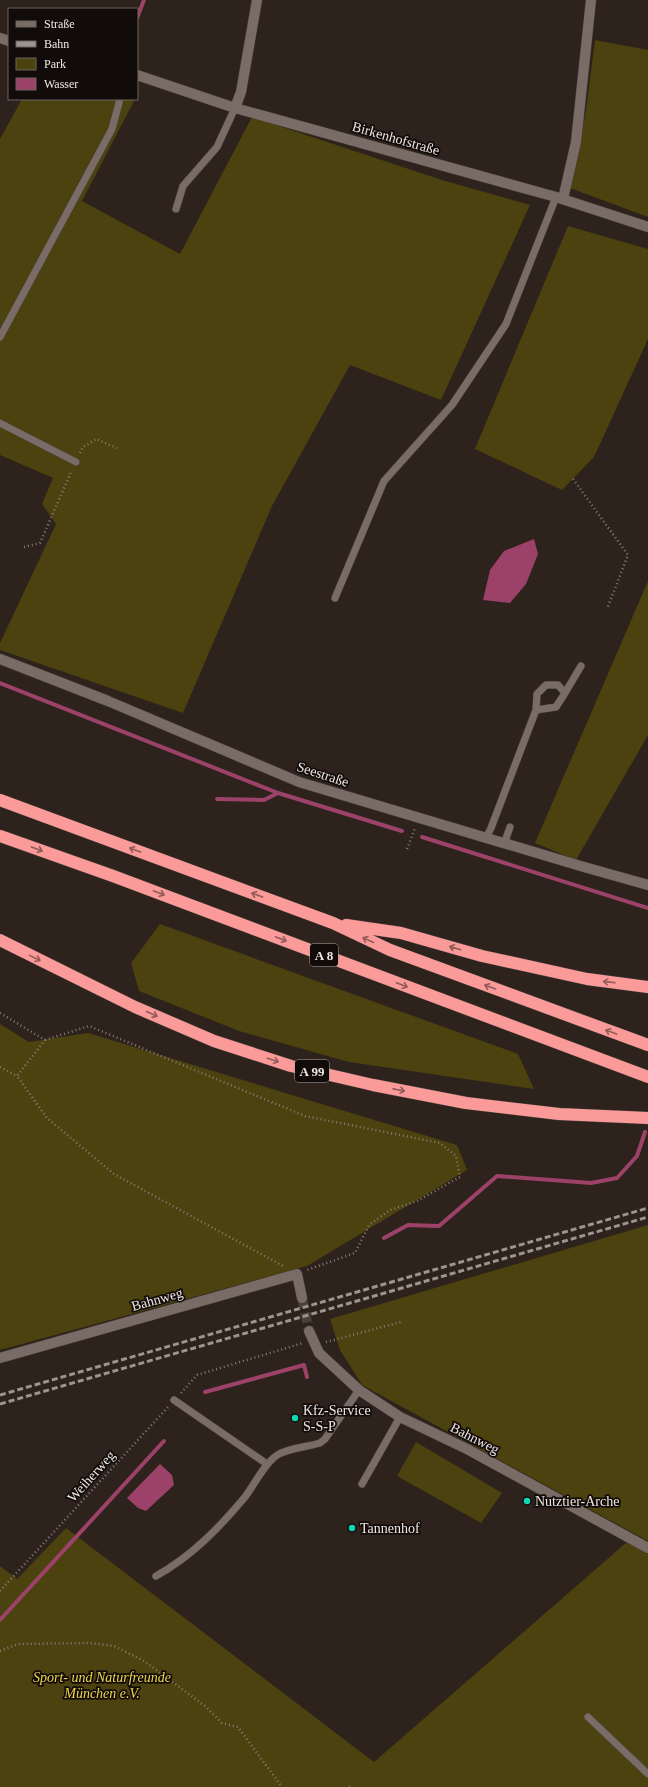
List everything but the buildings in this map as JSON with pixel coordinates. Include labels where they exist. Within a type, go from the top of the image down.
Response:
[{"type":"highway","name":"A 8","points":[[0,800],[333,923],[390,950],[648,1045]]},
{"type":"highway","name":"A 8","points":[[0,836],[113,876],[648,1077]]},
{"type":"highway","points":[[333,923],[401,933],[482,956],[587,979],[648,986]]},
{"type":"highway","name":"A 99","points":[[0,940],[135,1007],[214,1042],[292,1066],[373,1085],[466,1103],[559,1114],[648,1118]]},
{"type":"street","points":[[236,108],[257,0]]},
{"type":"street","points":[[560,198],[576,142],[591,0]]},
{"type":"street","name":"Birkenhofstraße","points":[[138,75],[236,108],[560,198],[648,227]]},
{"type":"street","name":"Seestraße","points":[[0,659],[108,701],[299,782],[504,844],[648,885]]},
{"type":"street","points":[[297,1274],[302,1298]]},
{"type":"street","name":"Bahnweg","points":[[0,1358],[297,1274]]},
{"type":"street","name":"Bahnweg","points":[[313,1338],[319,1353],[359,1390],[400,1417],[467,1449],[648,1548]]},
{"type":"lane","points":[[0,337],[112,129],[120,100]]},
{"type":"lane","points":[[176,209],[183,186],[217,147],[236,108]]},
{"type":"lane","points":[[335,598],[384,481],[452,405],[506,324],[560,198]]},
{"type":"lane","points":[[0,423],[76,462]]},
{"type":"lane","points":[[536,710],[556,707],[581,666]]},
{"type":"lane","points":[[486,838],[492,828],[536,710],[537,694],[546,685],[558,685],[565,693]]},
{"type":"lane","points":[[504,844],[510,828]]},
{"type":"lane","points":[[156,1576],[181,1561],[214,1532],[249,1491],[267,1464],[283,1452],[320,1443],[325,1439],[359,1390]]},
{"type":"lane","points":[[174,1400],[267,1464]]},
{"type":"lane","points":[[362,1484],[400,1417]]},
{"type":"lane","points":[[588,1717],[648,1774]]},
{"type":"path","points":[[24,547],[40,543],[83,447],[96,439],[117,448]]},
{"type":"path","points":[[573,479],[628,555],[607,609]]},
{"type":"path","points":[[407,849],[418,818]]},
{"type":"path","points":[[0,1013],[45,1040]]},
{"type":"path","points":[[0,1067],[17,1076],[47,1118],[114,1174],[297,1274],[355,1253],[369,1225],[379,1217],[390,1210],[417,1201],[460,1177],[456,1156],[440,1143],[305,1116],[89,1026],[45,1040],[17,1076]]},
{"type":"path","points":[[313,1338],[401,1322]]},
{"type":"path","name":"Weiherweg","points":[[0,1591],[197,1375],[313,1338]]},
{"type":"path","points":[[0,1651],[18,1644],[90,1643],[114,1646],[144,1661],[205,1706],[222,1723],[238,1727],[282,1787]]},
{"type":"green space","points":[[595,40],[648,50],[648,217],[570,188],[586,111]]},
{"type":"green space","points":[[21,100],[134,100],[82,201],[180,254],[252,117],[442,180],[530,205],[441,400],[350,365],[272,506],[183,713],[0,650],[0,643],[56,524],[42,504],[53,478],[0,455],[0,139]]},
{"type":"green space","points":[[568,226],[648,249],[648,339],[594,457],[562,490],[475,449]]},
{"type":"green space","points":[[648,581],[648,735],[576,860],[535,843]]},
{"type":"green space","points":[[160,924],[518,1054],[534,1089],[349,1062],[239,1031],[139,991],[131,963]]},
{"type":"green space","points":[[0,1024],[29,1042],[88,1033],[457,1145],[467,1170],[307,1266],[0,1350]]},
{"type":"green space","points":[[648,1225],[648,1541],[362,1385],[340,1350],[330,1319]]},
{"type":"green space","points":[[416,1442],[502,1493],[481,1523],[397,1476]]},
{"type":"green space","name":"Sport- und Naturfreunde München e.V.","points":[[66,1528],[374,1762],[627,1542],[648,1554],[648,1787],[0,1787],[0,1566],[17,1579]]},
{"type":"water","points":[[534,539],[538,554],[526,584],[510,603],[483,600],[490,570],[504,551]]},
{"type":"water","points":[[160,1464],[172,1475],[174,1485],[146,1511],[138,1508],[127,1498]]},
{"type":"waterway","points":[[138,15],[144,0]]},
{"type":"waterway","points":[[0,683],[278,793]]},
{"type":"waterway","points":[[217,799],[264,800],[278,793],[402,831]]},
{"type":"waterway","points":[[422,837],[648,908]]},
{"type":"waterway","points":[[384,1238],[408,1225],[439,1226],[497,1176],[591,1183],[617,1178],[637,1156],[645,1132]]},
{"type":"waterway","points":[[205,1392],[304,1365],[307,1377]]},
{"type":"waterway","points":[[0,1620],[164,1441]]},
{"type":"tunnel","points":[[302,1298],[309,1331]]},
{"type":"railway","points":[[0,1395],[648,1208]]},
{"type":"railway","points":[[0,1404],[648,1217]]},
{"type":"place","name":"Kfz-Service S-S-P","points":[[295,1418]]},
{"type":"place","name":"Nutztier-Arche","points":[[527,1501]]},
{"type":"place","name":"Tannenhof","points":[[352,1528]]}]
